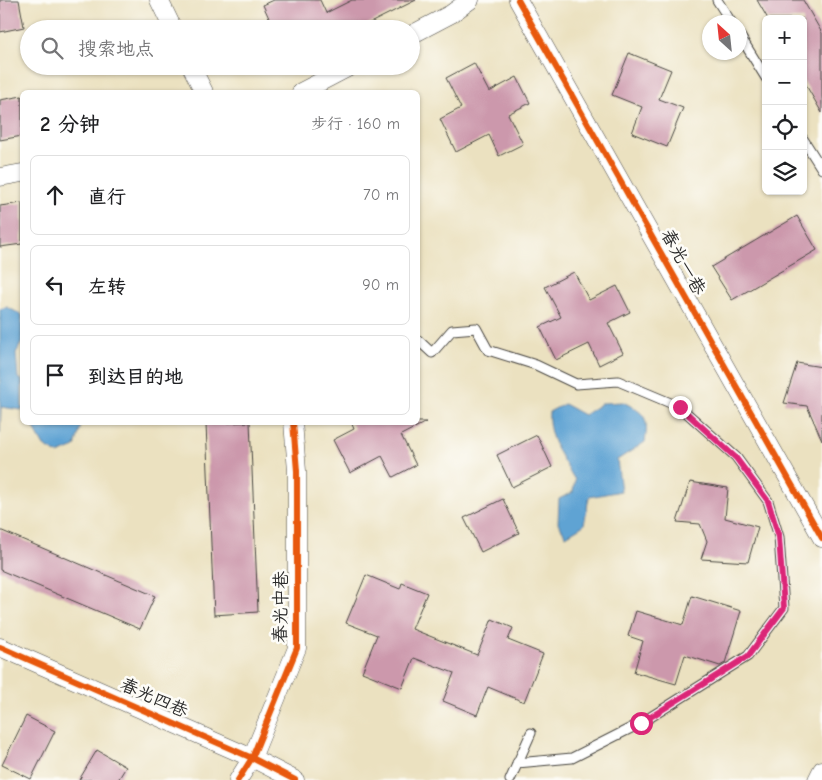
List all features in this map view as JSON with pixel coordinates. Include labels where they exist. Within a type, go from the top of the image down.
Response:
[{"type":"street","points":[[159,0],[169,20]]},
{"type":"street","points":[[420,30],[451,14],[470,0]]},
{"type":"street","name":"春光一巷","points":[[518,0],[822,538]]},
{"type":"street","points":[[196,75],[203,90]]},
{"type":"street","points":[[305,90],[334,75]]},
{"type":"street","points":[[0,177],[20,173]]},
{"type":"street","name":"春光中巷","points":[[238,780],[252,758],[297,648],[297,471],[293,425]]},
{"type":"street","name":"春光四巷","points":[[0,647],[252,758],[295,780]]},
{"type":"street","points":[[817,780],[822,770]]},
{"type":"lane","points":[[717,0],[727,15]]},
{"type":"lane","points":[[747,47],[762,72]]},
{"type":"lane","points":[[807,145],[822,169]]},
{"type":"lane","points":[[420,342],[432,353],[452,330],[476,328],[488,350],[536,365],[576,384],[618,381],[680,407],[736,458],[768,501],[779,537],[784,608],[748,656],[641,723],[572,758],[517,763]]},
{"type":"lane","points":[[510,780],[532,733]]},
{"type":"water","points":[[7,307],[20,314],[20,346],[16,353],[18,378],[20,379],[20,410],[1,407],[0,433],[0,309]]},
{"type":"water","points":[[623,402],[636,409],[644,417],[646,421],[645,442],[617,460],[621,491],[589,497],[584,525],[566,536],[558,523],[559,499],[573,492],[575,480],[553,439],[550,430],[549,412],[564,404],[584,415],[602,403]]},
{"type":"water","points":[[32,425],[81,425],[75,447],[58,454],[44,446]]},
{"type":"building","points":[[0,0],[19,0],[23,20],[20,20],[20,28],[0,32]]},
{"type":"building","points":[[274,0],[320,0],[326,13],[352,0],[416,0],[376,20],[270,20],[263,5]]},
{"type":"building","points":[[757,0],[803,0],[822,33],[822,113],[807,87],[807,15],[766,15]]},
{"type":"building","points":[[629,53],[671,70],[659,99],[683,108],[667,147],[632,133],[642,107],[612,95]]},
{"type":"building","points":[[474,63],[489,92],[517,77],[530,103],[508,114],[523,144],[499,156],[489,135],[456,152],[440,119],[461,108],[446,78]]},
{"type":"building","points":[[20,96],[20,136],[0,140],[0,100]]},
{"type":"building","points":[[20,203],[20,244],[0,247],[0,206]]},
{"type":"building","points":[[797,216],[817,250],[732,300],[711,267]]},
{"type":"building","points":[[574,272],[589,300],[617,286],[630,312],[608,323],[623,353],[599,365],[589,344],[556,360],[540,327],[561,317],[545,287]]},
{"type":"building","points":[[797,363],[822,367],[822,440],[807,406],[784,403]]},
{"type":"building","points":[[420,422],[426,422],[401,435],[416,465],[393,477],[382,456],[350,473],[333,440],[354,429],[352,425],[420,425]]},
{"type":"building","points":[[206,425],[250,425],[258,612],[214,615]]},
{"type":"building","points":[[537,435],[552,467],[512,487],[497,455]]},
{"type":"building","points":[[690,482],[728,488],[725,518],[758,527],[748,562],[701,559],[707,541],[700,524],[677,522]]},
{"type":"building","points":[[503,499],[519,533],[481,552],[464,518]]},
{"type":"building","points":[[0,530],[155,596],[140,629],[0,570]]},
{"type":"building","points":[[366,575],[400,589],[402,583],[427,593],[412,629],[477,655],[492,619],[513,628],[508,640],[543,654],[524,702],[488,687],[477,715],[443,701],[454,673],[414,658],[402,688],[362,672],[377,635],[346,623]]},
{"type":"building","points":[[692,596],[741,611],[725,663],[720,666],[685,655],[676,684],[634,672],[643,641],[628,636],[636,611],[683,625]]},
{"type":"building","points":[[26,716],[55,731],[31,779],[2,765]]},
{"type":"building","points":[[97,750],[126,767],[118,780],[79,780]]},
{"type":"cycle path","points":[[518,0],[822,538]]},
{"type":"cycle path","points":[[238,780],[252,758],[297,648],[297,471],[293,425]]},
{"type":"cycle path","points":[[0,647],[252,758],[295,780]]},
{"type":"route","points":[[641,723],[697,686],[748,656],[784,608],[779,537],[768,501],[736,458],[680,407]]}]
